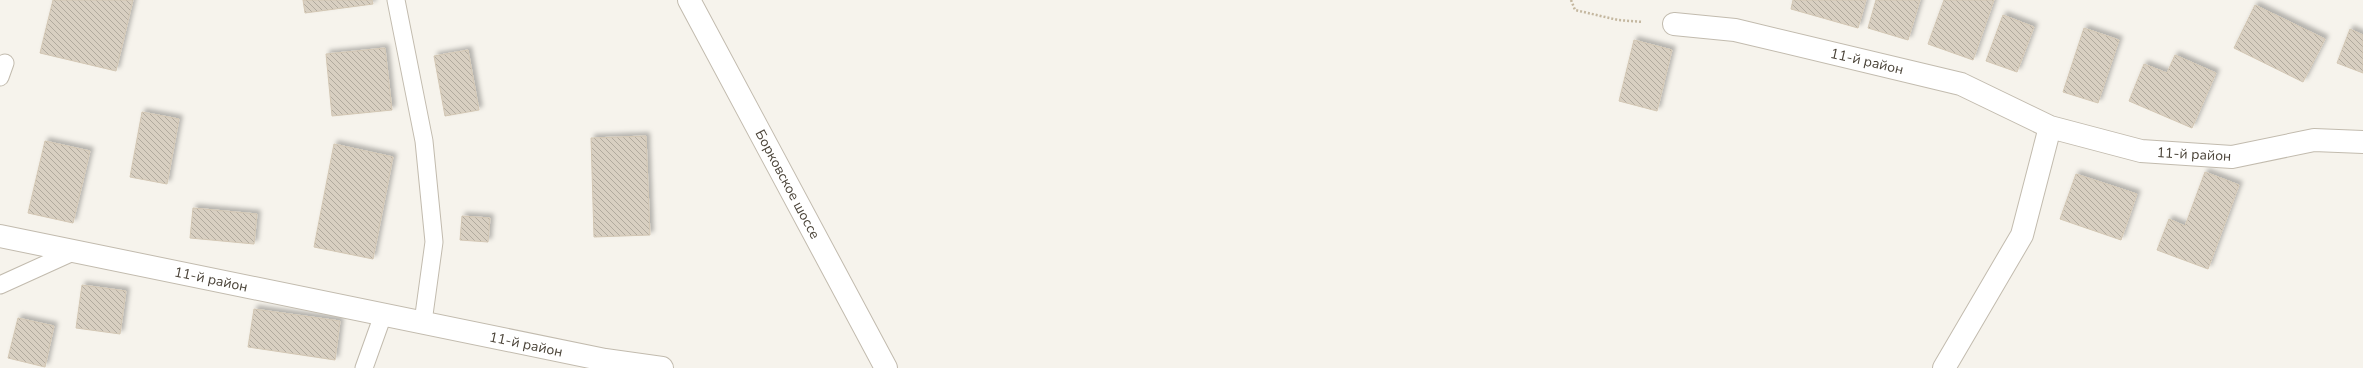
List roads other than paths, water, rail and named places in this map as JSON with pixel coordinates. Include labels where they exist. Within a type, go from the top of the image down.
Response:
[{"type":"street","name":"Борковское шоссе","points":[[689,0],[886,368]]},
{"type":"street","name":"11-й район","points":[[1674,24],[1735,30],[1961,84],[2050,127],[2141,151],[2232,157],[2314,140],[2363,142]]},
{"type":"street","points":[[1944,368],[2022,235],[2050,127]]},
{"type":"street","name":"11-й район","points":[[0,236],[423,322],[604,364],[662,368]]},
{"type":"lane","points":[[396,0],[424,141],[434,242],[423,322]]},
{"type":"lane","points":[[0,285],[75,251]]},
{"type":"lane","points":[[364,368],[383,315]]}]
